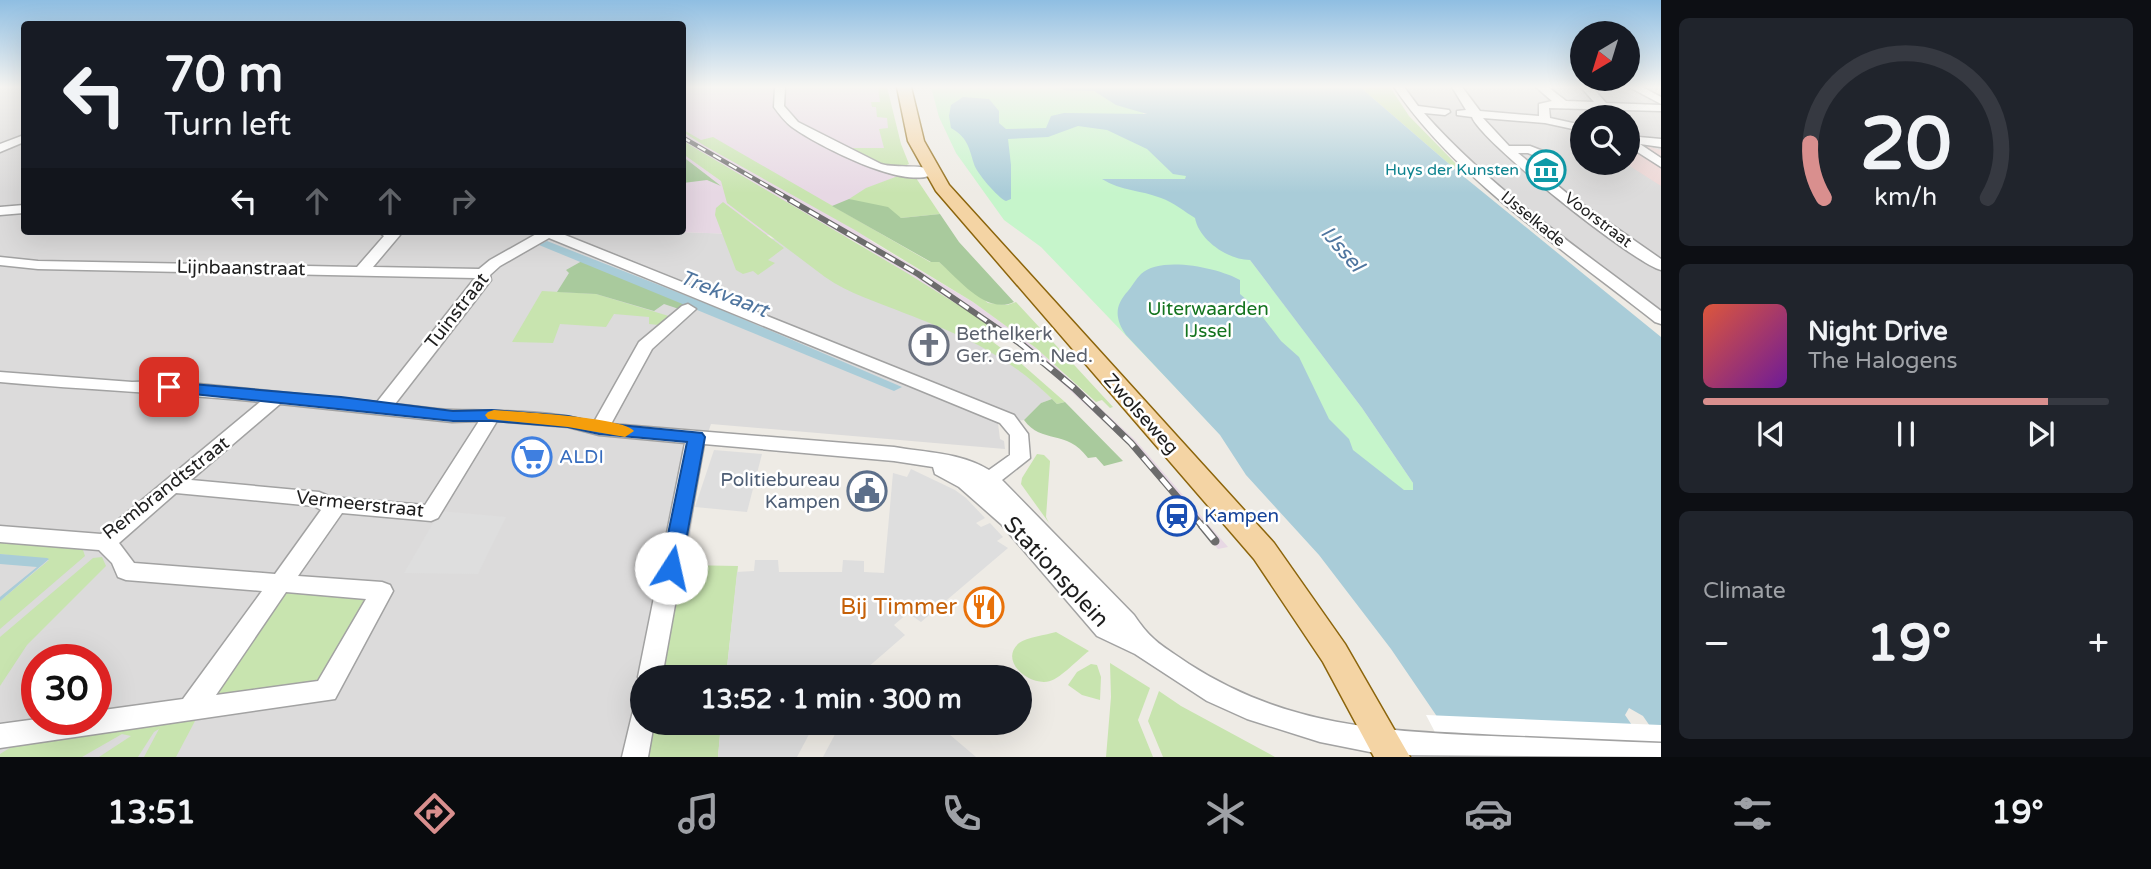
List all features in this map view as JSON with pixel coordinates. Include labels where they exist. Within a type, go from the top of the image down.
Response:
[{"type":"main road","name":"Zwolseweg","points":[[912,122],[916,141],[932,172],[953,202],[1264,551],[1334,653],[1389,750]]},
{"type":"street","points":[[793,122],[877,167],[894,172],[932,172]]},
{"type":"street","name":"IJsselkade","points":[[1426,122],[1461,158],[1524,212],[1661,319]]},
{"type":"street","name":"Voorstraat","points":[[1481,122],[1507,149],[1661,266]]},
{"type":"street","points":[[1552,122],[1570,126]]},
{"type":"street","points":[[2,146],[21,139]]},
{"type":"street","points":[[1640,141],[1661,143]]},
{"type":"street","points":[[1640,148],[1661,163]]},
{"type":"street","points":[[1507,149],[1530,150],[1552,159]]},
{"type":"street","points":[[0,211],[21,209]]},
{"type":"street","points":[[362,271],[393,235]]},
{"type":"street","name":"Tuinstraat","points":[[382,408],[473,294],[483,280],[483,274],[495,263],[541,235]]},
{"type":"street","points":[[553,235],[1007,419],[1019,434],[1021,455],[1016,463],[983,484]]},
{"type":"street","name":"Lijnbaanstraat","points":[[0,261],[38,265],[483,274]]},
{"type":"street","points":[[599,429],[645,346],[688,309]]},
{"type":"street","points":[[0,377],[132,388],[153,386],[489,420],[572,422],[599,429],[696,437],[652,665]]},
{"type":"street","name":"Rembrandtstraat","points":[[0,534],[105,542],[277,397]]},
{"type":"street","name":"Vermeerstraat","points":[[173,486],[319,499],[326,505],[431,513],[489,420]]},
{"type":"street","name":"Stationsplein","points":[[696,437],[894,454],[932,461],[938,467],[983,484],[1107,631],[1142,646],[1194,681],[1252,709],[1389,750],[1442,746],[1661,756]]},
{"type":"street","points":[[191,709],[278,582],[336,505]]},
{"type":"street","points":[[0,736],[326,691],[382,591],[126,571],[121,559],[105,542]]},
{"type":"street","points":[[635,757],[639,735]]},
{"type":"shaded area","points":[[0,122],[21,122],[21,235],[686,235],[686,232],[736,234],[808,243],[998,354],[1026,373],[1052,399],[1041,403],[1024,420],[998,423],[1000,439],[1004,441],[1005,449],[711,424],[703,447],[672,665],[630,665],[630,735],[661,735],[658,757],[0,757]]},
{"type":"shaded area","points":[[686,122],[893,122],[904,160],[919,190],[869,240],[973,302],[1036,348],[1136,441],[1228,547],[1218,549],[1127,443],[1037,360],[1003,333],[998,335],[995,328],[849,238],[686,232]]},
{"type":"shaded area","points":[[1431,122],[1570,122],[1570,175],[1640,175],[1640,122],[1661,122],[1661,314],[1532,215],[1473,164]]},
{"type":"shaded area","points":[[1640,144],[1661,150],[1661,186],[1640,173]]},
{"type":"shaded area","points":[[714,450],[762,454],[747,512],[695,507]]},
{"type":"shaded area","points":[[911,469],[955,490],[985,518],[976,523],[981,527],[990,523],[1003,537],[997,541],[1008,548],[921,622],[908,613],[894,625],[905,635],[870,665],[727,665],[737,572],[754,571],[755,560],[778,560],[779,572],[842,572],[843,560],[864,561],[864,572],[884,573],[893,473],[907,477]]},
{"type":"shaded area","points":[[440,511],[506,517],[478,574],[404,573]]},
{"type":"shaded area","points":[[720,735],[809,735],[797,757],[718,757]]},
{"type":"shaded area","points":[[835,735],[950,735],[976,757],[823,757]]},
{"type":"green space","points":[[887,122],[896,122],[909,164],[894,167],[851,148],[884,148],[879,129],[888,128]]},
{"type":"green space","name":"Uiterwaarden IJssel","points":[[942,122],[1149,122],[1185,174],[1362,408],[1575,721],[1399,657],[1326,561],[1226,440],[1041,247],[1004,220],[956,153]]},
{"type":"green space","points":[[1401,122],[1415,122],[1459,167],[1463,176]]},
{"type":"green space","points":[[686,131],[701,140],[713,137],[930,262],[939,262],[988,303],[1007,305],[1016,302],[1113,407],[1110,408],[1102,400],[1096,402],[1036,348],[973,302],[853,229],[705,146]]},
{"type":"green space","points":[[686,143],[995,328],[982,334],[1016,359],[1065,402],[1057,404],[1022,373],[967,340],[834,283],[727,203],[721,181],[686,156]]},
{"type":"green space","points":[[686,159],[721,186],[707,180],[686,183]]},
{"type":"green space","points":[[898,176],[916,178],[940,214],[901,218],[849,199],[866,188]]},
{"type":"green space","points":[[849,199],[888,207],[901,218],[940,214],[959,242],[1014,302],[1004,305],[984,300],[939,262],[931,262],[832,206]]},
{"type":"green space","points":[[723,202],[784,248],[768,260],[775,263],[758,275],[753,271],[743,274],[736,270],[715,215],[716,208]]},
{"type":"green space","points":[[582,261],[690,306],[682,310],[664,304],[654,311],[596,294],[557,292],[569,273],[566,270]]},
{"type":"green space","points":[[542,291],[596,294],[672,317],[659,325],[649,324],[649,317],[614,314],[606,327],[560,324],[553,343],[512,342]]},
{"type":"green space","points":[[1052,399],[1057,404],[1065,402],[1123,461],[1104,466],[1096,457],[1088,458],[1071,443],[1031,428],[1024,420],[1041,403]]},
{"type":"green space","points":[[1037,454],[1044,455],[1050,461],[1046,517],[1049,523],[1021,484]]},
{"type":"green space","points":[[0,540],[82,547],[85,556],[0,629],[0,601],[49,560],[0,554]]},
{"type":"green space","points":[[102,557],[106,566],[28,644],[21,644],[21,654],[0,686],[0,637],[93,558]]},
{"type":"green space","points":[[682,565],[738,566],[727,665],[664,665]]},
{"type":"green space","points":[[282,591],[369,597],[320,684],[215,698],[212,688],[245,653],[262,628],[259,622]]},
{"type":"green space","points":[[1056,632],[1089,651],[1054,679],[1042,682],[1032,679],[1032,665],[1014,665],[1012,657],[1013,650],[1019,643]]},
{"type":"green space","points":[[1110,663],[1150,688],[1138,720],[1153,757],[1106,757],[1111,697]]},
{"type":"green space","points":[[1091,664],[1097,665],[1101,677],[1100,700],[1082,695],[1068,685],[1077,672]]},
{"type":"green space","points":[[1159,691],[1181,706],[1275,757],[1163,757],[1148,721]]},
{"type":"green space","points":[[192,717],[195,721],[176,757],[144,757],[159,729],[154,732],[138,757],[99,757],[131,736],[122,734],[82,757],[0,757],[0,754],[29,736],[112,735],[112,726]]},
{"type":"green space","points":[[653,735],[720,735],[718,757],[649,757]]},
{"type":"water","name":"IJssel","points":[[950,122],[999,122],[1006,129],[1046,128],[1048,122],[1401,122],[1661,337],[1661,742],[1643,716],[1629,708],[1625,715],[1654,757],[1453,740],[1391,649],[1319,555],[1246,475],[1220,435],[1126,335],[1118,318],[1118,307],[1123,297],[1141,274],[1162,265],[1190,265],[1219,271],[1240,280],[1240,294],[1255,307],[1281,341],[1299,357],[1329,419],[1349,439],[1353,450],[1404,490],[1413,490],[1413,483],[1362,408],[1250,260],[1224,253],[1202,234],[1195,218],[1170,202],[1154,195],[1116,186],[1102,179],[1185,179],[1186,176],[1173,174],[1147,149],[1107,130],[1078,126],[1048,137],[1008,139],[1011,199],[1006,201],[983,178],[976,168],[967,143],[951,128]]},
{"type":"water","points":[[547,241],[715,307],[902,387],[894,391],[539,245]]},
{"type":"water","points":[[0,554],[49,559],[0,601],[0,597],[37,567],[0,564]]},
{"type":"pier","points":[[1426,715],[1661,725],[1661,757],[1448,757]]},
{"type":"railway","points":[[686,139],[793,201]]},
{"type":"railway","points":[[790,200],[918,274],[1022,345]]},
{"type":"railway","points":[[1020,343],[1074,388],[1131,443],[1203,527]]},
{"type":"railway","points":[[1202,525],[1215,541]]},
{"type":"slow traffic","points":[[494,415],[568,421],[599,429],[625,431]]},
{"type":"place","name":"Huys der Kunsten","points":[[1546,170]]},
{"type":"place","name":"Bethelkerk Ger. Gem. Ned.","points":[[929,345]]},
{"type":"place","name":"ALDI","points":[[532,457]]},
{"type":"place","name":"Politiebureau Kampen","points":[[867,491]]},
{"type":"place","name":"Kampen","points":[[1177,516]]},
{"type":"place","name":"Bij Timmer","points":[[984,607]]},
{"type":"route","points":[[169,387],[341,402],[392,411],[568,421],[599,429],[696,437],[671,568]]},
{"type":"water label","name":"Trekvaart","points":[[724,294]]}]
